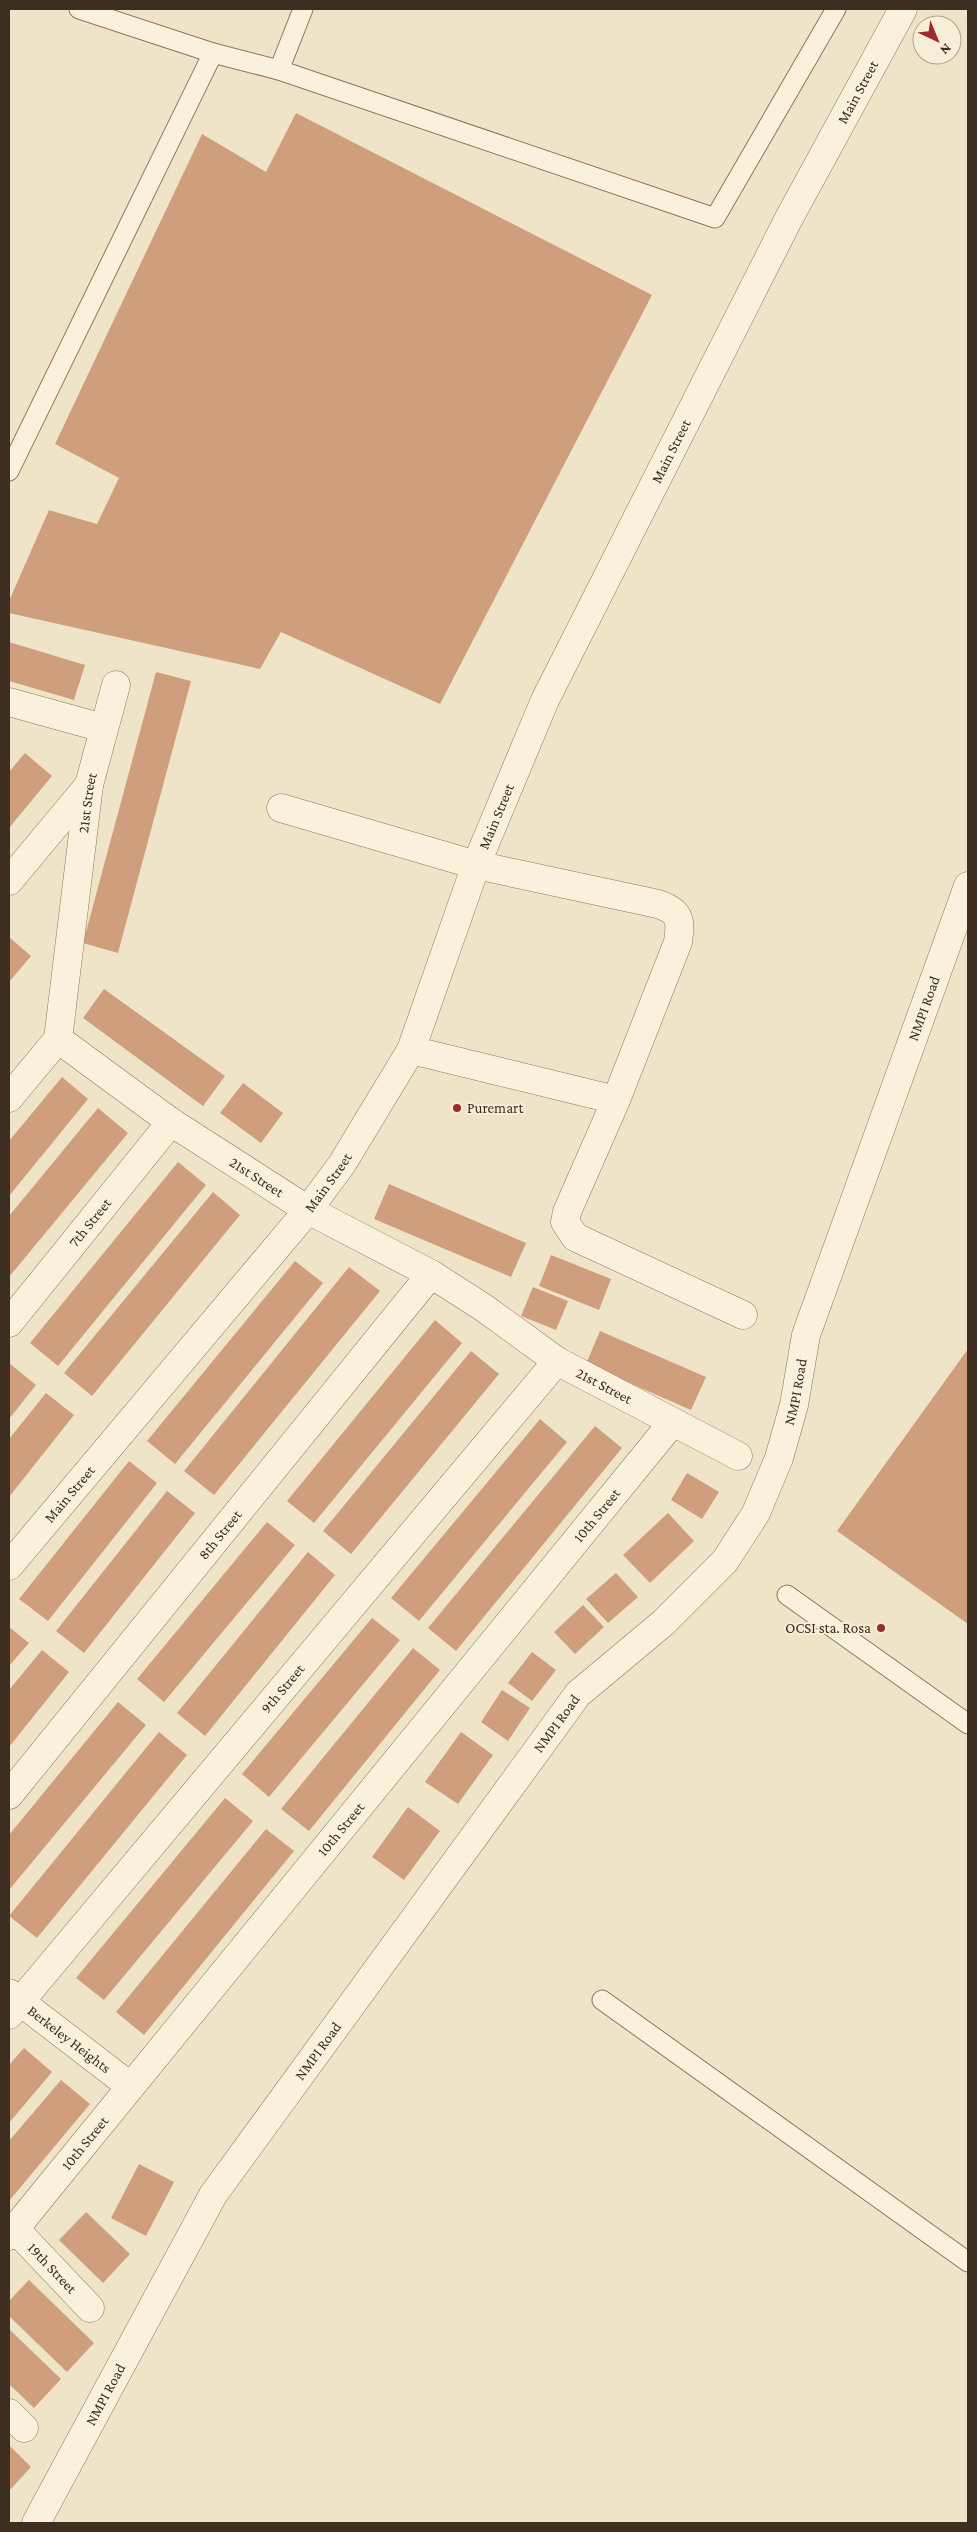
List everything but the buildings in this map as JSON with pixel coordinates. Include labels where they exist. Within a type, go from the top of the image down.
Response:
[{"type":"street","name":"Main Street","points":[[9,1566],[308,1210],[342,1164],[411,1050],[476,865],[545,700],[788,220],[903,9]]},
{"type":"street","name":"21st Street","points":[[116,685],[88,785],[58,1039],[171,1122],[308,1210],[431,1274],[484,1308],[557,1361],[738,1456]]},
{"type":"street","points":[[9,702],[103,728]]},
{"type":"street","points":[[9,881],[88,785]]},
{"type":"street","points":[[281,808],[476,865],[658,904],[670,908],[678,916],[681,925],[678,942],[616,1100],[567,1212],[565,1222],[575,1237],[743,1314]]},
{"type":"street","name":"NMPI Road","points":[[36,2523],[212,2195],[578,1694],[663,1623],[725,1561],[756,1513],[779,1458],[791,1414],[806,1335],[968,886]]},
{"type":"street","points":[[9,1098],[58,1039]]},
{"type":"street","points":[[411,1050],[616,1100]]},
{"type":"street","name":"7th Street","points":[[9,1323],[171,1122]]},
{"type":"street","name":"8th Street","points":[[9,1795],[431,1274]]},
{"type":"street","name":"9th Street","points":[[12,2004],[557,1361]]},
{"type":"street","name":"10th Street","points":[[12,2233],[672,1423]]},
{"type":"street","name":"Berkeley Heights","points":[[12,2004],[130,2086]]},
{"type":"street","name":"19th Street","points":[[12,2233],[90,2308]]},
{"type":"lane","points":[[78,9],[213,53],[279,70],[715,218],[836,9]]},
{"type":"lane","points":[[279,70],[303,9]]},
{"type":"lane","points":[[9,471],[213,53]]},
{"type":"lane","points":[[787,1595],[968,1724]]},
{"type":"lane","points":[[602,2000],[968,2262]]},
{"type":"place","name":"Puremart","points":[[457,1108]]},
{"type":"place","name":"OCSI sta. Rosa","points":[[881,1628]]}]
